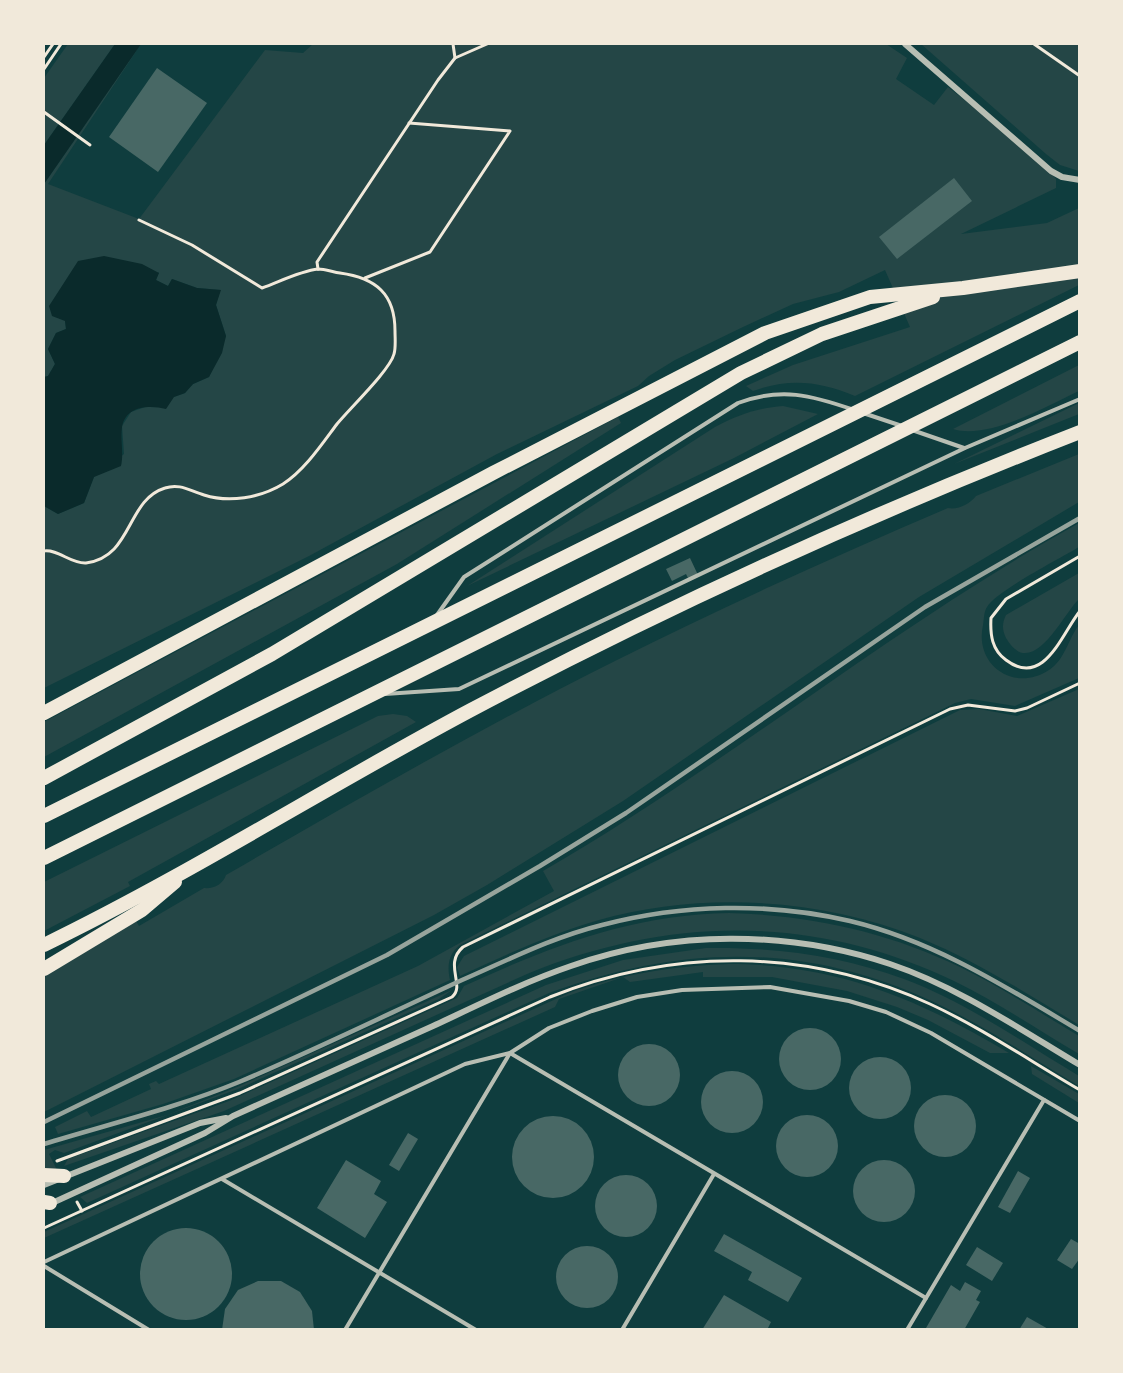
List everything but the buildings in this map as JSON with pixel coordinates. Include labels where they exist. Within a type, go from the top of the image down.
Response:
[{"type":"highway","points":[[44,713],[709,360],[792,322],[870,297],[963,288],[1080,271]]},
{"type":"highway","points":[[44,778],[272,654],[741,373],[788,349],[879,313],[963,288]]},
{"type":"highway","points":[[44,816],[1080,301]]},
{"type":"highway","points":[[44,858],[1080,342]]},
{"type":"highway","points":[[44,945],[200,862],[438,728],[606,641],[882,513],[1080,432]]},
{"type":"highway","points":[[44,969],[142,910],[200,862]]},
{"type":"highway","points":[[44,1175],[64,1176]]},
{"type":"street","points":[[905,44],[1051,171],[1062,177],[1080,180]]},
{"type":"street","points":[[46,1204],[205,1133],[233,1116],[562,969],[637,948],[706,939],[755,939],[804,944],[890,964],[953,991],[1080,1065]]},
{"type":"street","points":[[44,1185],[200,1123],[233,1116]]},
{"type":"lane","points":[[429,625],[464,577],[738,403],[760,395],[784,393],[837,404],[965,448]]},
{"type":"lane","points":[[372,694],[459,689],[965,448],[1080,399]]},
{"type":"lane","points":[[44,1264],[465,1064],[510,1053],[549,1028],[592,1011],[637,997],[682,990],[770,987],[849,1001],[886,1012],[931,1033],[1080,1121]]},
{"type":"lane","points":[[510,1053],[926,1298]]},
{"type":"lane","points":[[345,1329],[510,1053]]},
{"type":"lane","points":[[907,1329],[1044,1100]]},
{"type":"lane","points":[[622,1329],[714,1174]]},
{"type":"lane","points":[[221,1179],[476,1329]]},
{"type":"lane","points":[[44,1264],[149,1329]]},
{"type":"path","points":[[44,57],[53,44]]},
{"type":"path","points":[[44,69],[61,44]]},
{"type":"path","points":[[453,44],[455,58]]},
{"type":"path","points":[[318,269],[317,261],[455,58],[487,44]]},
{"type":"path","points":[[1034,44],[1080,76]]},
{"type":"path","points":[[44,112],[90,145]]},
{"type":"path","points":[[365,278],[430,252],[510,131],[410,123]]},
{"type":"path","points":[[44,551],[50,550],[70,560],[86,563],[107,556],[128,534],[137,510],[150,496],[165,488],[181,486],[224,500],[245,498],[283,484],[307,461],[367,388],[385,371],[395,353],[395,318],[384,292],[365,278],[318,269],[262,288],[192,245],[139,220]]},
{"type":"path","points":[[1080,556],[1006,599],[991,618],[993,645],[999,654],[1014,666],[1032,666],[1047,660],[1080,611]]},
{"type":"path","points":[[64,1176],[56,1160],[240,1093],[452,997],[457,990],[453,961],[455,954],[463,948],[950,709],[968,705],[1015,711],[1027,708],[1080,683]]},
{"type":"path","points":[[44,1228],[476,1030]]},
{"type":"path","points":[[73,1193],[82,1210]]},
{"type":"shaded area","points":[[68,44],[115,44],[44,145],[44,78]]},
{"type":"shaded area","points":[[115,44],[141,44],[44,184],[44,145]]},
{"type":"shaded area","points":[[141,44],[48,184],[139,219],[265,50],[303,53],[313,44],[886,44],[907,58],[896,79],[934,105],[948,87],[1034,155],[1056,179],[1056,188],[961,234],[1047,223],[1079,208],[1079,285],[855,396],[816,384],[779,384],[753,391],[746,386],[793,365],[910,327],[885,270],[839,292],[793,304],[675,360],[649,376],[638,386],[497,454],[309,556],[44,688],[44,506],[58,514],[84,503],[94,477],[124,454],[122,426],[131,412],[185,393],[193,384],[209,377],[226,336],[216,305],[220,290],[197,288],[172,279],[168,286],[156,280],[159,272],[65,321],[66,329],[56,333],[48,349],[55,364],[48,376],[44,377],[44,184]]},
{"type":"shaded area","points":[[921,44],[1079,44],[1079,171],[1060,165],[1046,154]]},
{"type":"shaded area","points":[[104,256],[142,264],[159,273],[156,280],[168,286],[172,279],[197,288],[221,290],[216,305],[226,336],[222,353],[209,377],[193,384],[185,393],[174,397],[166,409],[146,407],[128,414],[122,427],[121,466],[94,477],[84,503],[58,514],[44,506],[44,377],[48,376],[55,364],[48,349],[56,333],[66,329],[65,321],[52,316],[49,306],[78,261]]},
{"type":"shaded area","points":[[1079,365],[1079,391],[1034,413],[1000,426],[983,430],[953,429]]},
{"type":"shaded area","points":[[1079,403],[1079,414],[954,464]]},
{"type":"shaded area","points":[[783,406],[818,414],[734,458],[467,586],[715,427],[748,413]]},
{"type":"shaded area","points":[[618,417],[621,423],[397,564],[44,757],[44,722]]},
{"type":"shaded area","points":[[1079,454],[1079,502],[919,597],[623,801],[434,915],[44,1112],[44,977],[136,921],[139,926],[204,888],[218,885],[226,875],[371,792],[615,661],[822,563],[948,508],[964,506],[976,496]]},
{"type":"shaded area","points":[[1079,523],[1079,547],[1015,584],[987,607],[982,639],[991,663],[1010,676],[1023,678],[1036,676],[1054,666],[1063,655],[1079,625],[1079,678],[1015,706],[971,699],[955,703],[460,945],[453,952],[449,961],[450,980],[234,1079],[163,1104],[58,1134],[55,1127],[87,1111],[91,1117],[151,1089],[149,1084],[156,1081],[159,1084],[418,966],[554,891],[543,871],[677,787],[942,606]]},
{"type":"shaded area","points":[[1079,573],[1079,599],[1056,630],[1036,649],[1026,653],[1016,650],[1004,632],[1003,624],[1006,615]]},
{"type":"shaded area","points":[[1079,689],[1079,1025],[981,967],[920,938],[843,914],[761,903],[720,902],[678,905],[599,920],[546,938],[460,976],[457,967],[464,956],[960,710],[979,709],[1017,716]]},
{"type":"shaded area","points":[[393,714],[407,716],[416,722],[128,882],[130,886],[44,931],[44,882],[378,716]]},
{"type":"shaded area","points":[[729,913],[789,917],[819,922],[877,935],[933,955],[990,983],[1079,1036],[1079,1054],[970,989],[901,959],[848,943],[795,934],[741,931],[688,933],[634,941],[580,955],[527,974],[224,1111],[64,1166],[68,1159],[229,1101],[457,998],[464,986],[560,946],[625,926],[693,915]]},
{"type":"shaded area","points":[[706,948],[757,949],[807,954],[856,964],[904,979],[949,999],[1015,1036],[1079,1076],[1079,1086],[960,1015],[893,985],[844,970],[796,961],[747,957],[698,958],[649,965],[599,977],[549,993],[87,1203],[80,1197],[546,985],[623,960]]},
{"type":"shaded area","points":[[729,964],[806,970],[875,988],[909,1001],[942,1016],[1009,1053],[990,1053],[928,1020],[847,991],[772,977],[703,977],[703,972],[630,982],[623,977],[667,969]]},
{"type":"shaded area","points":[[622,977],[559,999],[555,1007],[44,1238],[44,1232],[569,993]]},
{"type":"shaded area","points":[[452,990],[439,999],[238,1089],[64,1153],[55,1150],[49,1154],[57,1170],[44,1168],[44,1150],[167,1115],[237,1087]]},
{"type":"shaded area","points":[[1031,1066],[1079,1094],[1079,1103],[1032,1074]]},
{"type":"railway","points":[[44,1122],[387,955],[540,866],[626,813],[925,607],[1080,518]]},
{"type":"railway","points":[[44,1144],[167,1108],[239,1082],[548,942],[632,918],[694,909],[757,908],[788,911],[850,921],[881,930],[911,940],[969,967],[1080,1031]]}]
